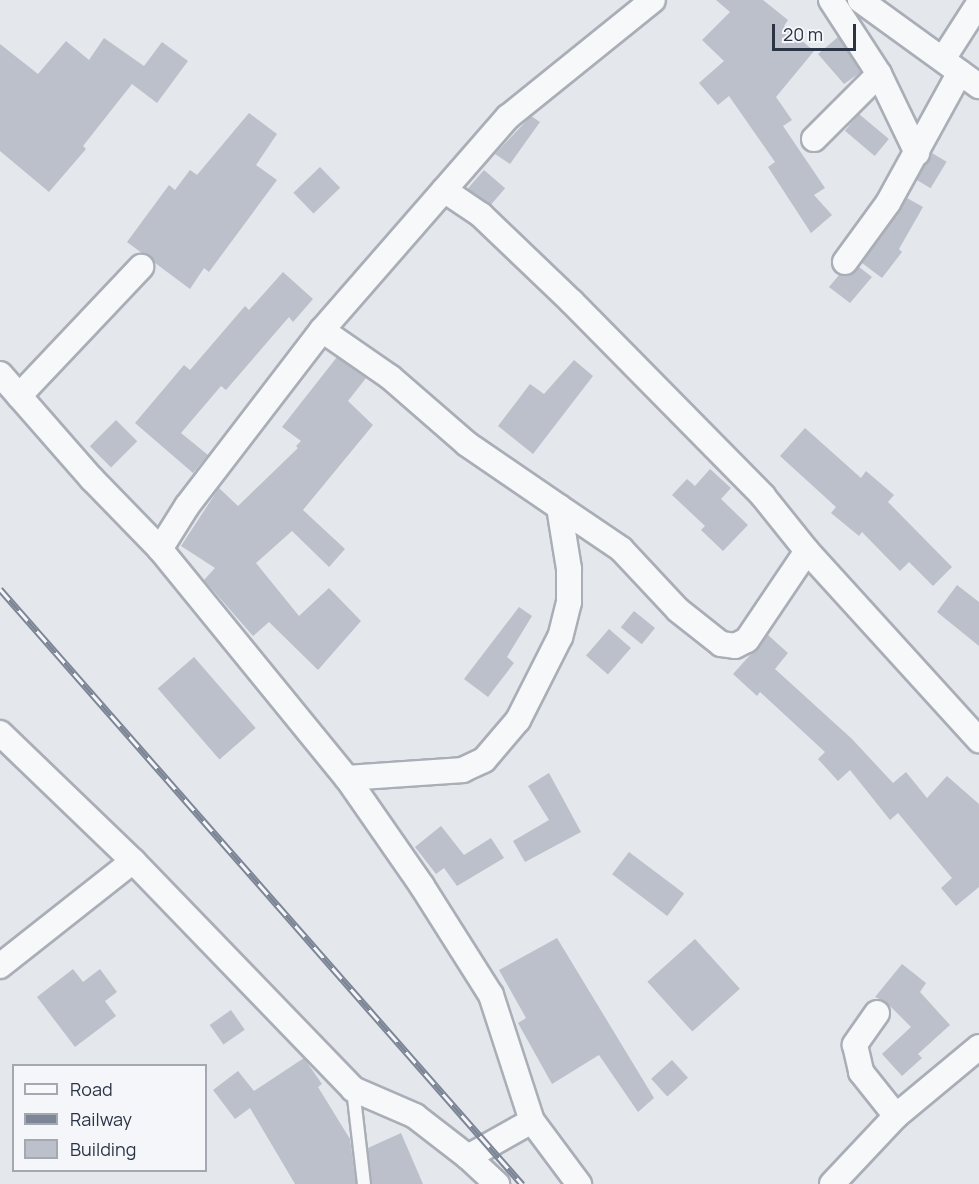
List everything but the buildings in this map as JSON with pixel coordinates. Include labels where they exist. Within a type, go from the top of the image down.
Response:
[{"type":"street","points":[[160,549],[188,506],[322,330],[507,117],[653,0]]},
{"type":"street","points":[[831,0],[879,74],[917,153]]},
{"type":"street","points":[[860,0],[979,86]]},
{"type":"street","points":[[845,262],[888,203],[917,153],[951,65],[979,3]]},
{"type":"street","points":[[814,139],[879,74]]},
{"type":"street","points":[[444,189],[481,215],[572,302],[763,495],[807,551],[979,740]]},
{"type":"street","points":[[19,396],[141,267]]},
{"type":"street","points":[[322,330],[390,377],[467,444],[621,549],[678,610],[721,644],[735,646],[747,640],[807,551]]},
{"type":"street","points":[[0,374],[160,549],[347,778],[422,886],[491,995],[532,1120],[579,1184]]},
{"type":"street","points":[[347,778],[463,770],[484,760],[518,720],[560,637],[569,602],[570,569],[559,507]]},
{"type":"street","points":[[0,733],[133,861],[352,1089],[415,1116],[468,1157],[497,1184]]},
{"type":"street","points":[[0,966],[133,861]]},
{"type":"street","points":[[877,1012],[855,1045],[861,1072],[896,1116]]},
{"type":"street","points":[[832,1184],[896,1116],[979,1047]]},
{"type":"street","points":[[468,1157],[532,1120]]},
{"type":"lane","points":[[352,1089],[364,1184]]},
{"type":"railway","points":[[0,589],[522,1184]]}]
